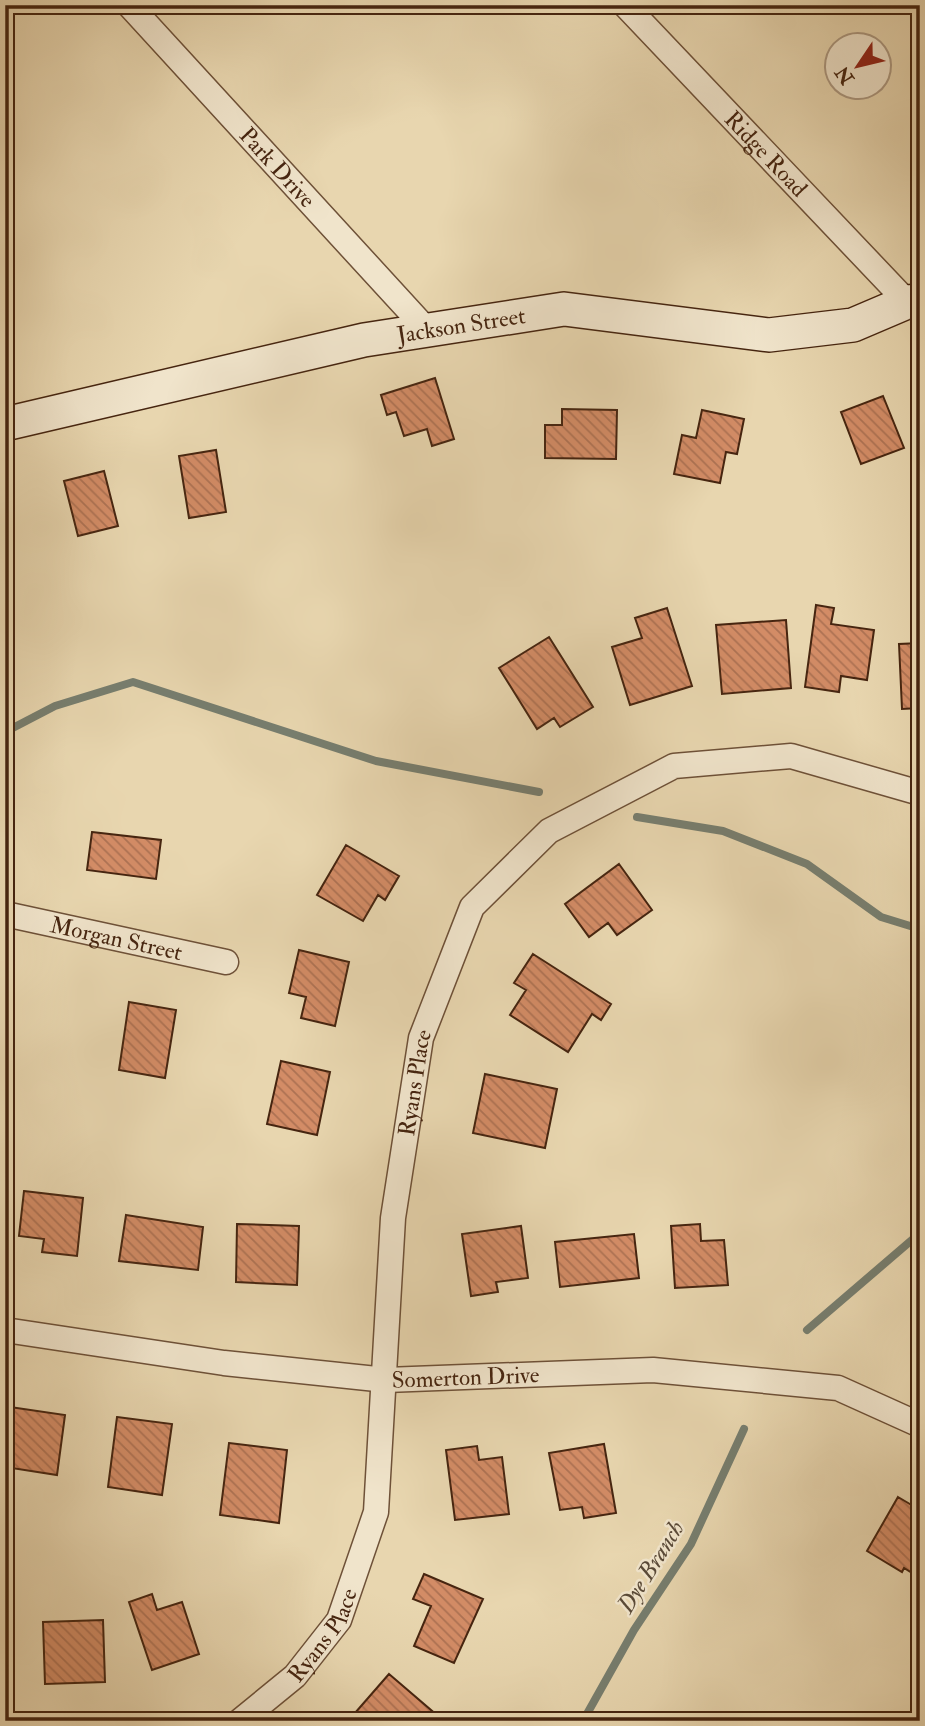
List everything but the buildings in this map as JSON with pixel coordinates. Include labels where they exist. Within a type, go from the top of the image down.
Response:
[{"type":"street","name":"Park Drive","points":[[129,5],[427,330]]},
{"type":"street","name":"Ridge Road","points":[[625,5],[913,302]]},
{"type":"street","name":"Jackson Street","points":[[5,424],[364,340],[564,309],[769,335],[853,325],[913,302]]},
{"type":"street","name":"Ryans Place","points":[[240,1721],[295,1675],[339,1620],[376,1511],[386,1380],[393,1218],[421,1038],[472,907],[549,831],[674,766],[791,756],[920,793]]},
{"type":"street","name":"Morgan Street","points":[[5,914],[226,962]]},
{"type":"street","name":"Somerton Drive","points":[[5,1330],[224,1363],[386,1380],[653,1370],[838,1388],[920,1424]]},
{"type":"waterway","points":[[5,732],[55,706],[133,682],[376,761],[539,792]]},
{"type":"waterway","points":[[637,817],[723,831],[807,864],[881,917],[920,929]]},
{"type":"waterway","name":"Dye Branch","points":[[807,1330],[920,1233]]},
{"type":"waterway","name":"Dye Branch","points":[[583,1721],[634,1630],[691,1544],[744,1429]]}]
